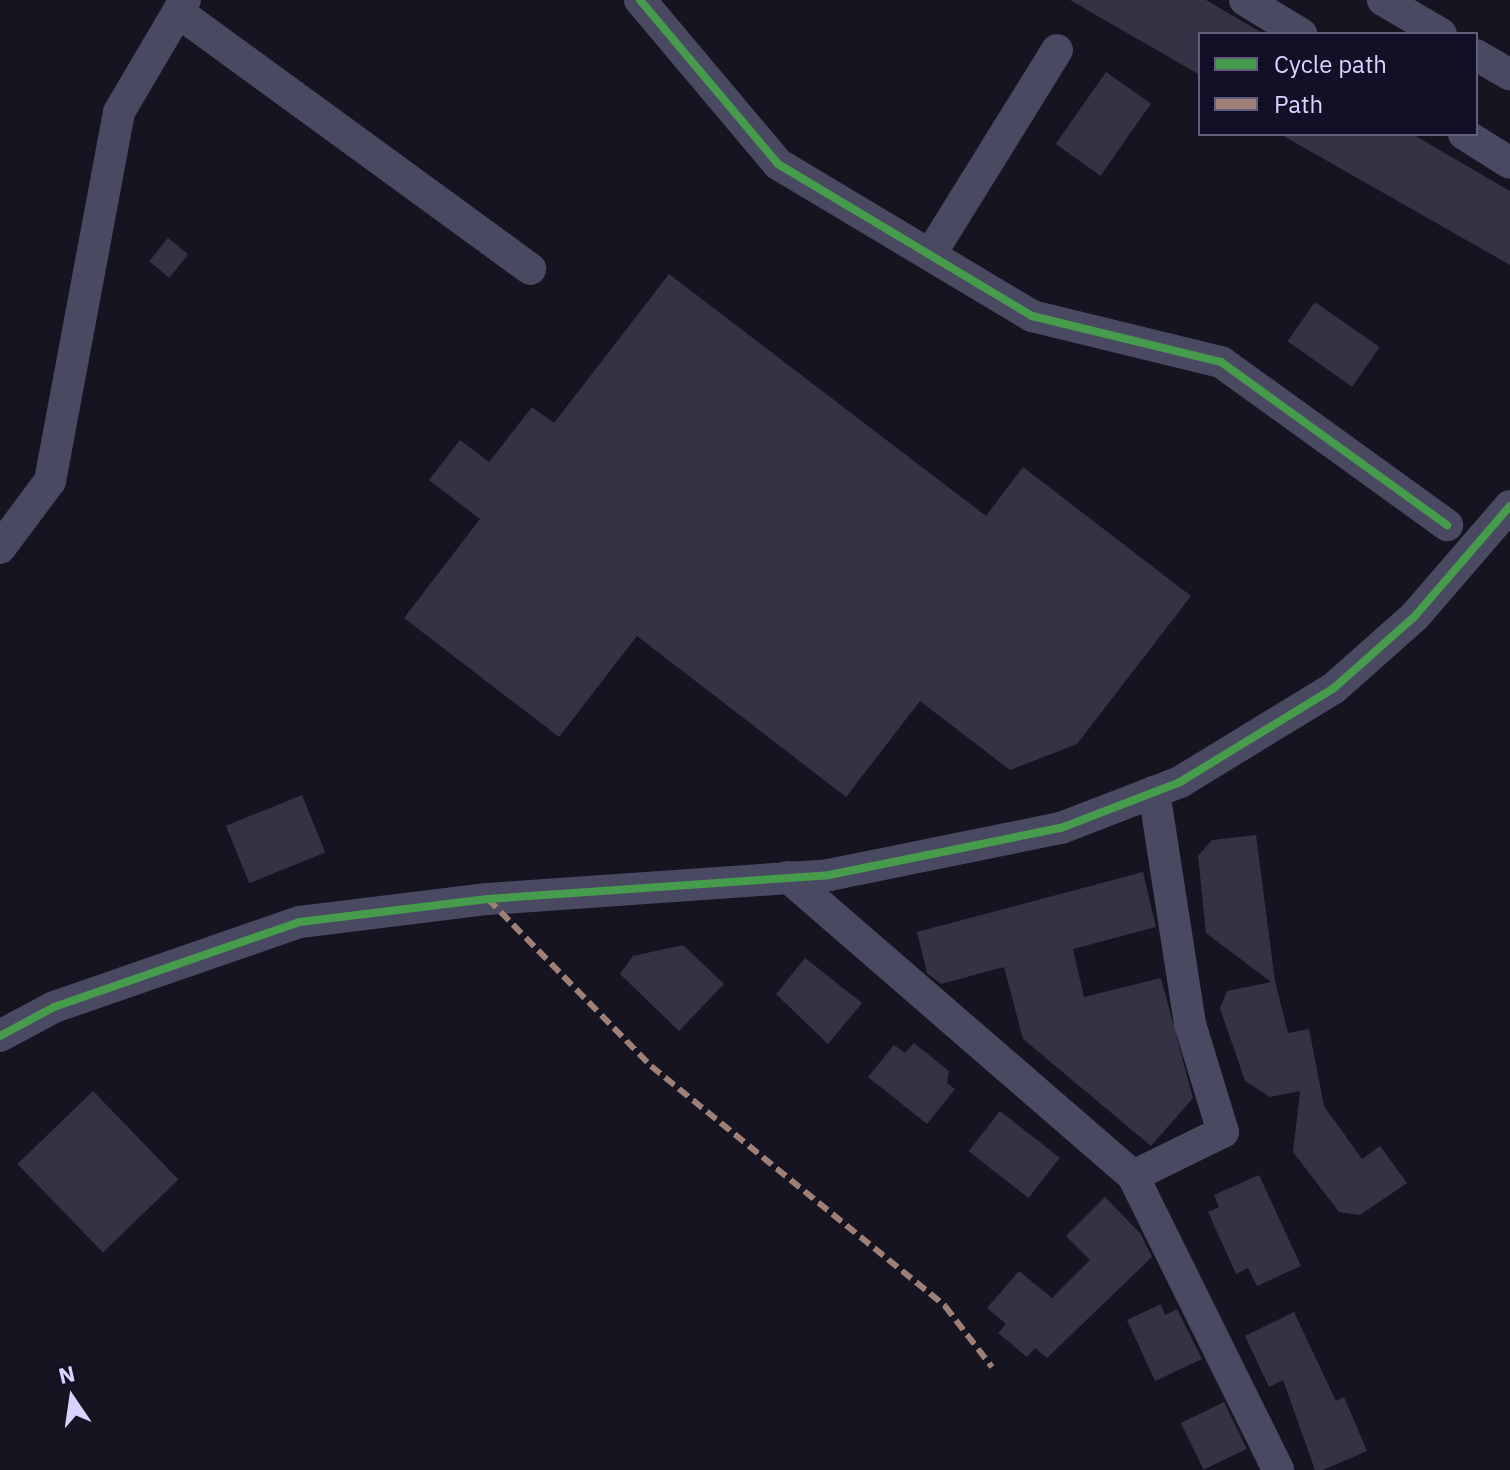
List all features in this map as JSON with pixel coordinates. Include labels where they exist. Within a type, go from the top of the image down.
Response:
[{"type":"street","points":[[640,0],[778,164],[1032,316],[1221,362],[1447,525]]},
{"type":"street","points":[[1245,0],[1298,32]]},
{"type":"street","points":[[1383,0],[1438,32]]},
{"type":"street","points":[[0,548],[50,481],[119,112],[182,6],[530,269]]},
{"type":"street","points":[[930,255],[1057,50]]},
{"type":"street","points":[[1478,56],[1510,75]]},
{"type":"street","points":[[1467,136],[1510,163]]},
{"type":"street","points":[[0,1036],[54,1007],[300,922],[457,902],[788,877],[969,851],[1061,828],[1154,792],[1334,688],[1415,616],[1510,506]]},
{"type":"street","points":[[1133,1176],[1223,1132],[1190,1024],[1154,792]]},
{"type":"street","points":[[788,877],[1133,1176],[1278,1470]]},
{"type":"building","points":[[1070,0],[1206,0],[1261,32],[1198,32],[1198,74]]},
{"type":"building","points":[[1106,72],[1151,104],[1101,176],[1056,144]]},
{"type":"building","points":[[1284,136],[1415,136],[1510,191],[1510,265]]},
{"type":"building","points":[[168,238],[188,254],[169,278],[149,261]]},
{"type":"building","points":[[669,274],[986,516],[1023,467],[1191,596],[1077,744],[1010,770],[920,701],[846,797],[637,636],[559,737],[404,618],[480,519],[429,480],[460,440],[489,462],[532,407],[554,423]]},
{"type":"building","points":[[1315,302],[1380,347],[1352,387],[1287,341]]},
{"type":"building","points":[[302,795],[325,852],[249,883],[226,826]]},
{"type":"building","points":[[1256,835],[1275,981],[1288,1033],[1309,1029],[1324,1106],[1362,1159],[1380,1146],[1407,1183],[1360,1215],[1339,1212],[1293,1152],[1300,1091],[1270,1097],[1245,1081],[1220,1008],[1227,991],[1271,982],[1206,933],[1198,856],[1212,840]]},
{"type":"building","points":[[1143,872],[1156,927],[1073,949],[1084,997],[1161,978],[1193,1098],[1151,1146],[1023,1039],[1004,967],[941,984],[927,973],[917,932]]},
{"type":"building","points":[[683,945],[724,984],[679,1031],[620,974],[633,956]]},
{"type":"building","points":[[805,958],[862,1003],[828,1044],[776,994]]},
{"type":"building","points":[[914,1043],[949,1071],[947,1083],[955,1089],[927,1124],[868,1077],[894,1045],[905,1053]]},
{"type":"building","points":[[93,1091],[178,1179],[103,1252],[17,1164]]},
{"type":"building","points":[[1000,1111],[1060,1158],[1028,1198],[969,1151]]},
{"type":"building","points":[[1259,1175],[1301,1266],[1257,1286],[1248,1268],[1236,1274],[1208,1212],[1219,1207],[1214,1195]]},
{"type":"building","points":[[1105,1197],[1140,1233],[1152,1257],[1047,1358],[1035,1348],[1027,1357],[998,1333],[1006,1324],[987,1308],[1019,1271],[1052,1298],[1090,1260],[1066,1236]]},
{"type":"building","points":[[1161,1304],[1165,1315],[1177,1309],[1202,1359],[1155,1381],[1127,1320]]},
{"type":"building","points":[[1294,1312],[1336,1401],[1344,1397],[1367,1451],[1323,1470],[1315,1470],[1283,1380],[1269,1387],[1245,1336]]},
{"type":"building","points":[[1224,1402],[1247,1449],[1204,1470],[1181,1423]]},
{"type":"marked path","points":[[488,899],[651,1066],[945,1306],[992,1367]]},
{"type":"cycle path","points":[[640,0],[778,164],[1032,316],[1221,362],[1447,525]]},
{"type":"cycle path","points":[[0,1036],[54,1007],[300,922],[488,899],[829,875],[1061,828],[1180,782],[1334,688],[1415,616],[1510,506]]}]
